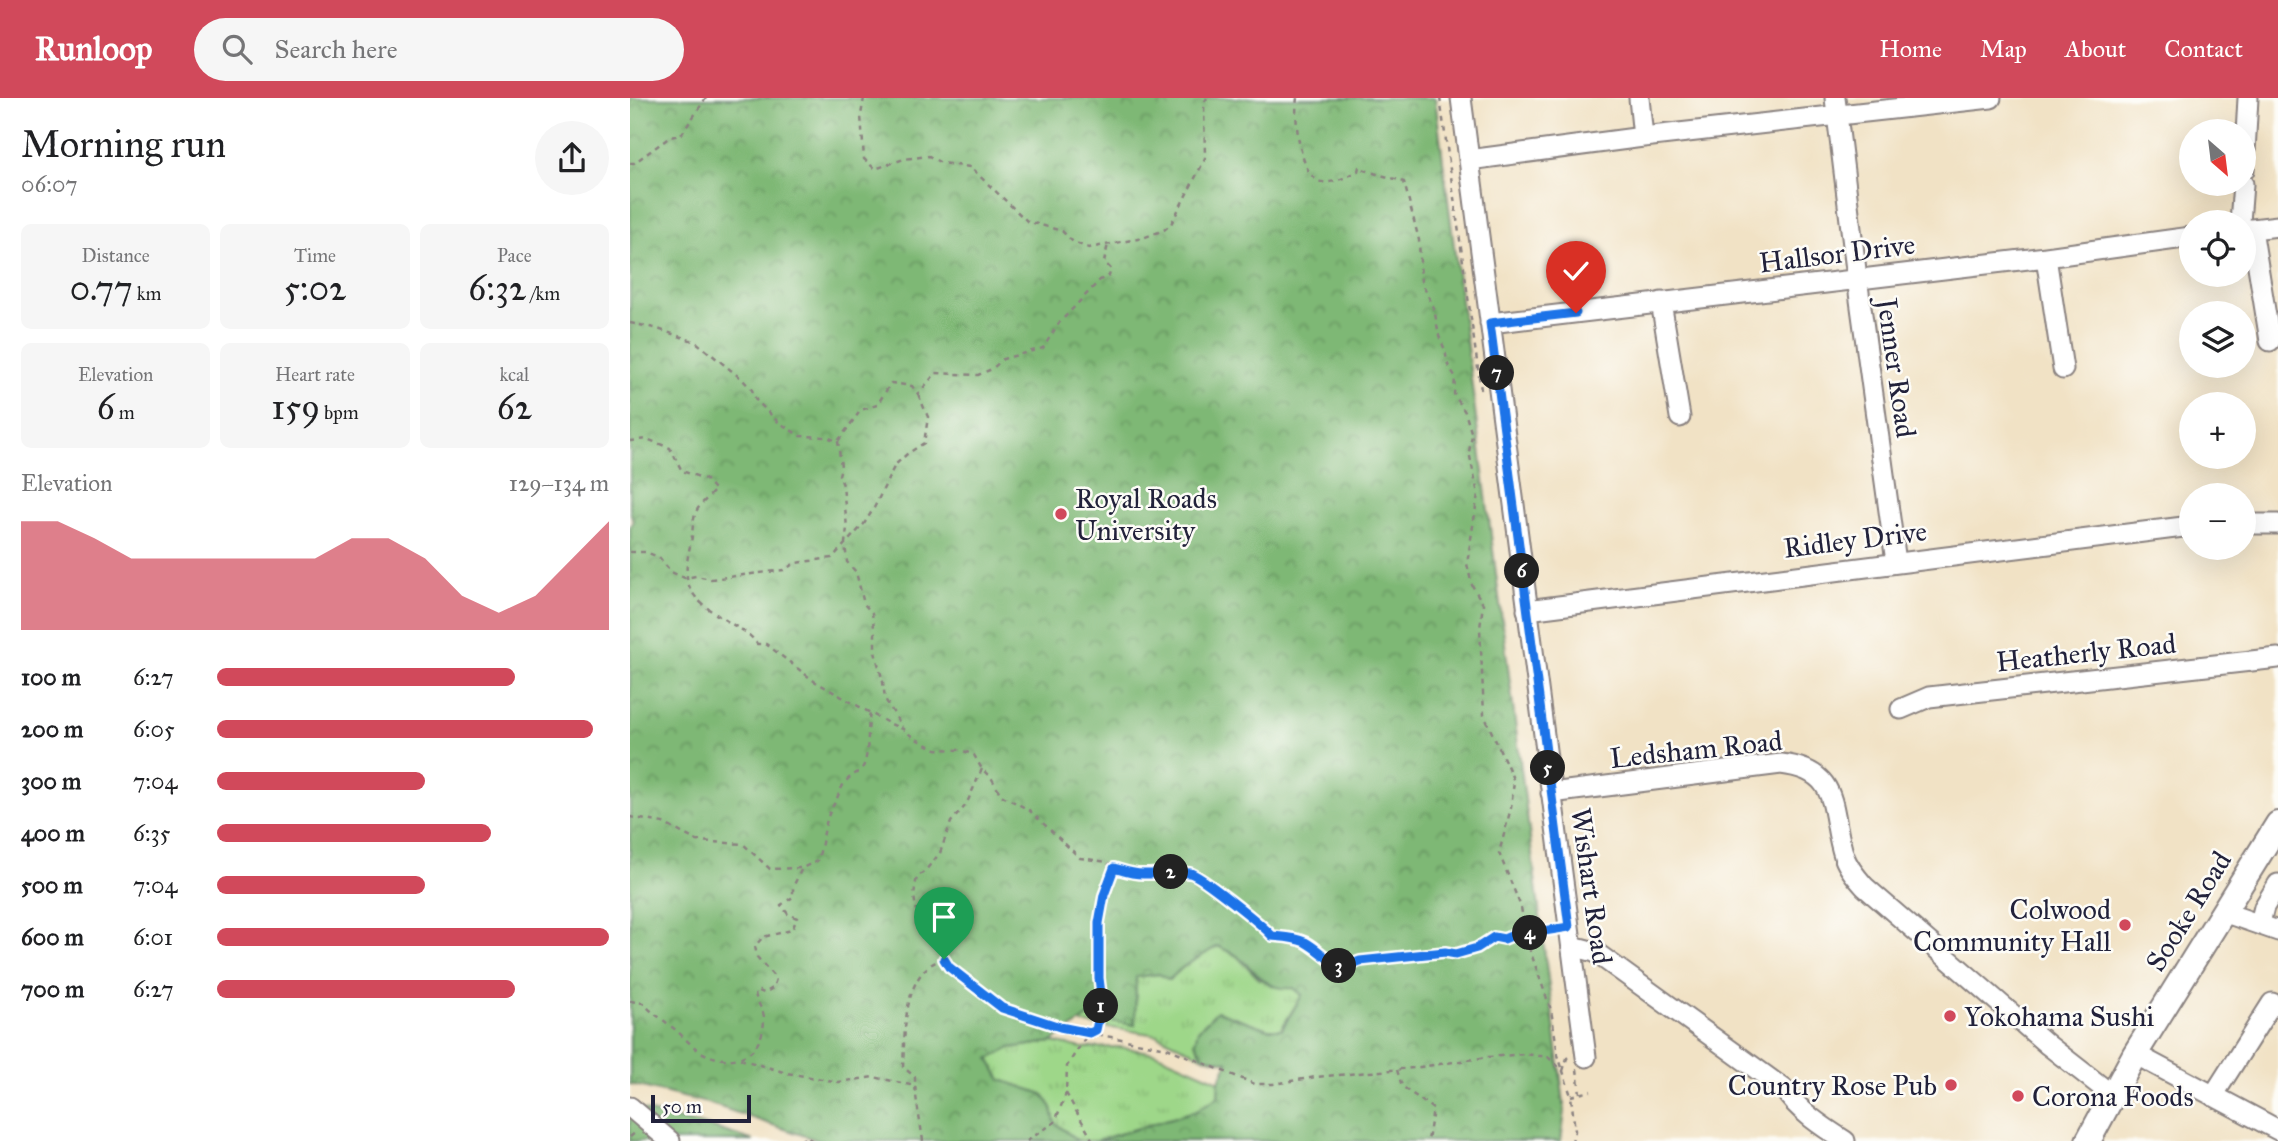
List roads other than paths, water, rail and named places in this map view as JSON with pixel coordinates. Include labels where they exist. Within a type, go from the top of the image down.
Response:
[{"type":"main road","name":"Sooke Road","points":[[2088,1141],[2135,1054],[2278,824]]},
{"type":"street","name":"Wishart Road","points":[[1461,98],[1570,937],[1580,1054]]},
{"type":"street","points":[[1639,98],[1643,137]]},
{"type":"street","points":[[1469,160],[1643,137],[1836,107],[1991,98]]},
{"type":"street","points":[[2247,119],[2248,98]]},
{"type":"street","name":"Jenner Road","points":[[1836,107],[1896,562]]},
{"type":"street","points":[[2256,227],[2278,226]]},
{"type":"street","name":"Hallsor Drive","points":[[1490,323],[2179,239]]},
{"type":"street","points":[[2046,257],[2063,369]]},
{"type":"street","points":[[2256,277],[2270,341]]},
{"type":"street","points":[[1661,303],[1680,417]]},
{"type":"street","points":[[2256,524],[2278,524]]},
{"type":"street","name":"Ridley Drive","points":[[1527,610],[2179,527]]},
{"type":"street","name":"Heatherly Road","points":[[1901,709],[1929,697],[2278,658]]},
{"type":"street","name":"Ledsham Road","points":[[1551,793],[1781,764],[1800,766],[1813,772],[1825,782],[1832,798],[1844,856],[1850,869],[1865,887],[2048,1045],[2112,1095]]},
{"type":"street","points":[[2269,927],[2263,907],[2278,884]]},
{"type":"street","points":[[2222,912],[2269,927]]},
{"type":"street","points":[[1570,937],[1595,952],[1784,1088],[1792,1101],[1845,1141]]},
{"type":"street","points":[[2213,1096],[2272,1003],[2278,1006]]},
{"type":"street","points":[[2135,1054],[2278,1130]]},
{"type":"street","points":[[630,1107],[670,1141]]},
{"type":"place","name":"Royal Roads University","points":[[1061,514]]},
{"type":"place","name":"Colwood Community Hall","points":[[2125,925]]},
{"type":"place","name":"Yokohama Sushi","points":[[1950,1016]]},
{"type":"place","name":"Country Rose Pub","points":[[1951,1085]]},
{"type":"place","name":"Corona Foods","points":[[2018,1096]]}]
